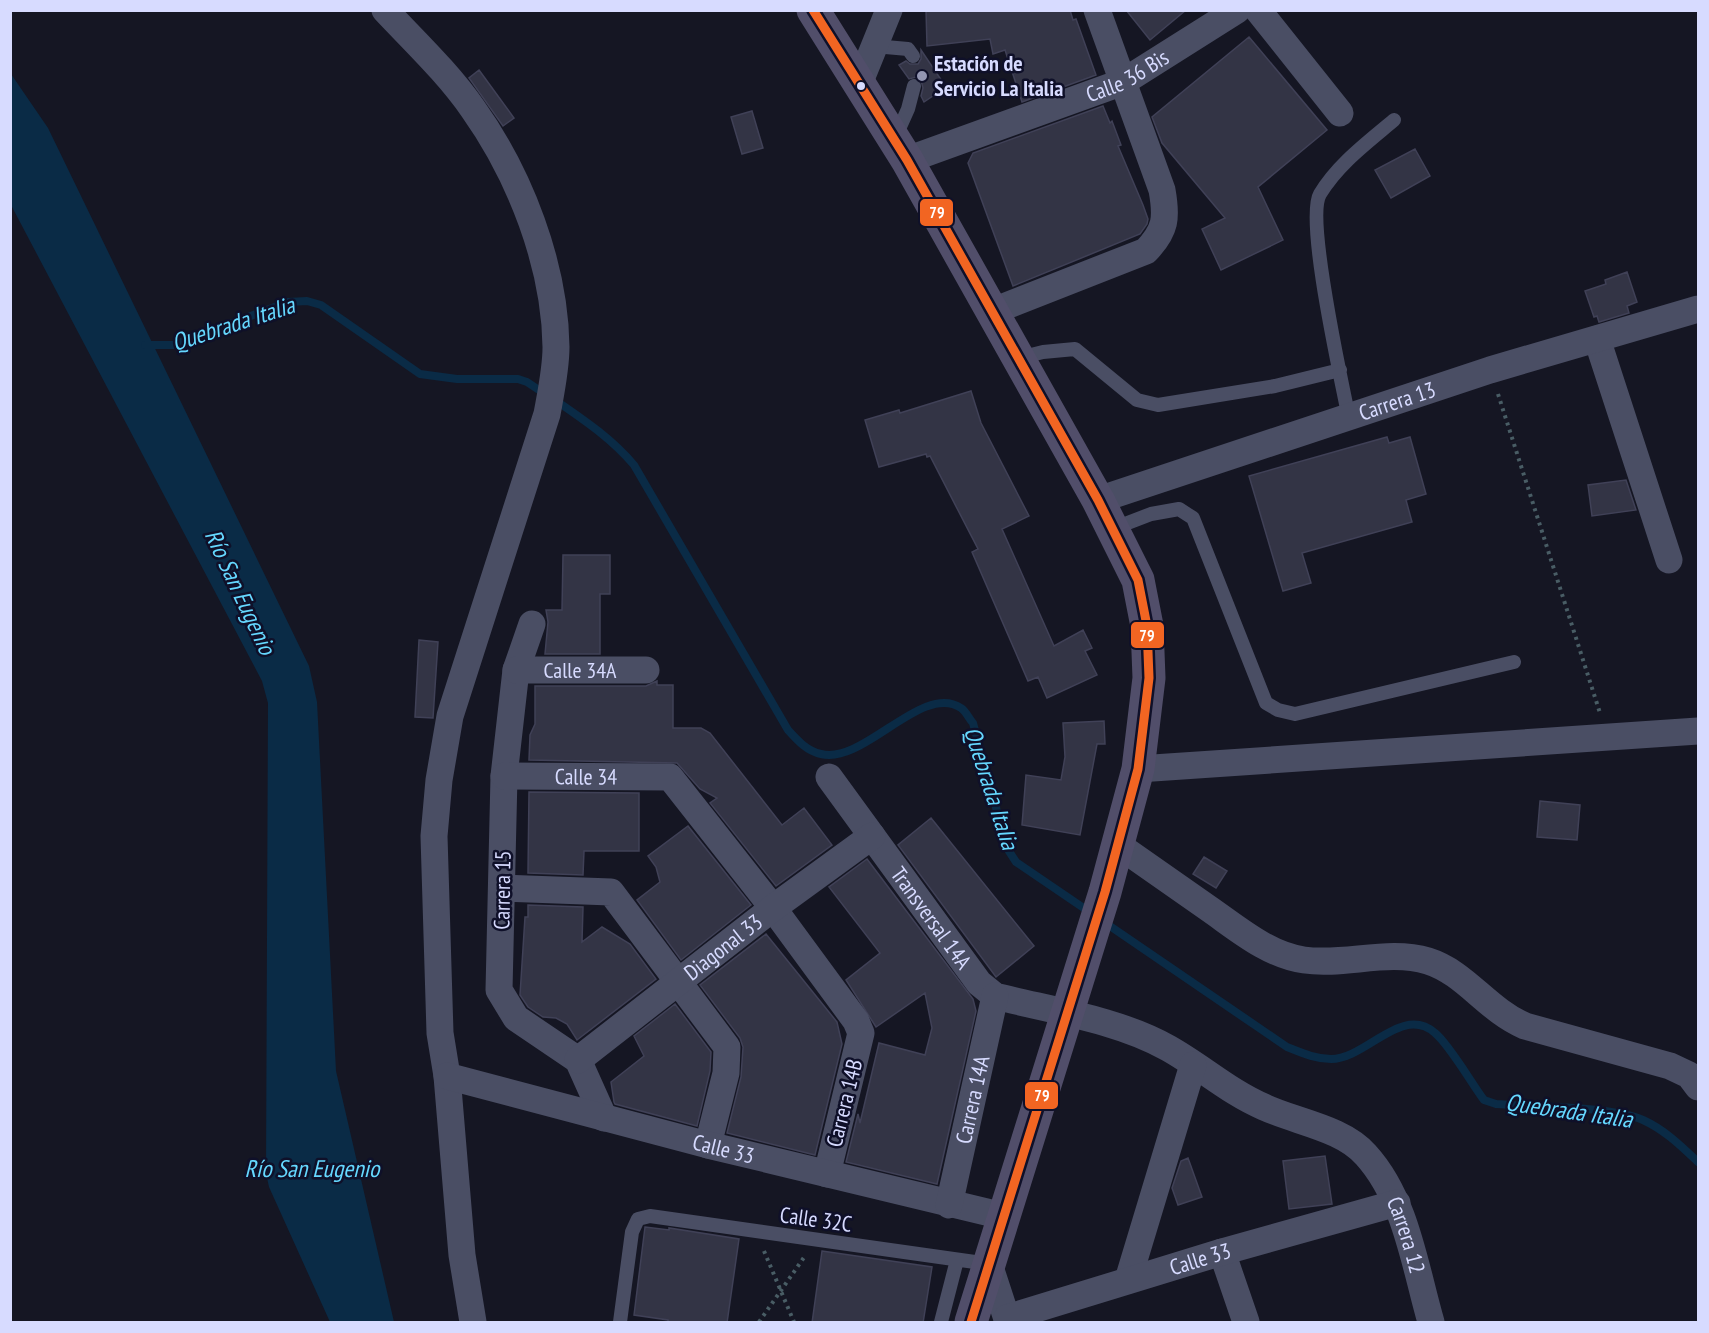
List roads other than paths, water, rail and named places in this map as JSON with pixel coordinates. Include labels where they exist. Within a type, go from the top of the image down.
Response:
[{"type":"main road","points":[[813,10],[900,150],[1098,500],[1138,580],[1147,626],[1149,678],[1138,769],[1105,892],[1003,1216],[973,1262],[971,1323]]},
{"type":"street","points":[[385,10],[435,62],[473,109],[507,165],[529,218],[546,271],[554,314],[554,378],[547,414],[450,716],[439,780],[434,836],[435,944],[440,1033],[447,1076],[462,1255],[473,1323]]},
{"type":"street","points":[[859,84],[889,10]]},
{"type":"street","points":[[993,311],[1146,251],[1159,238],[1167,215],[1162,190],[1097,10]]},
{"type":"street","points":[[1258,10],[1340,113]]},
{"type":"street","name":"Calle 36 Bis","points":[[900,150],[1123,82],[1227,14]]},
{"type":"street","name":"Carrera 13","points":[[1098,500],[1349,419],[1490,370],[1698,309]]},
{"type":"street","points":[[1597,339],[1669,560]]},
{"type":"street","name":"Carrera 15","points":[[532,624],[516,670],[504,776],[499,990],[516,1018],[578,1060]]},
{"type":"street","name":"Calle 34A","points":[[516,670],[646,670]]},
{"type":"street","points":[[1138,769],[1698,731]]},
{"type":"street","name":"Calle 34","points":[[504,776],[670,777],[773,908]]},
{"type":"street","name":"Transversal 14A","points":[[829,777],[979,984],[995,996]]},
{"type":"street","name":"Diagonal 33","points":[[578,1060],[773,908],[872,836]]},
{"type":"street","points":[[1118,845],[1272,951],[1305,960],[1387,958],[1426,960],[1452,971],[1489,1005],[1507,1018],[1525,1026],[1670,1066],[1689,1075],[1698,1087]]},
{"type":"street","points":[[502,888],[611,892],[680,981],[727,1047],[726,1073],[708,1145]]},
{"type":"street","name":"Carrera 14B","points":[[773,908],[856,1021],[861,1033],[827,1174]]},
{"type":"street","points":[[995,996],[1134,1032],[1169,1048],[1193,1065],[1128,1280]]},
{"type":"street","name":"Carrera 14A","points":[[949,1205],[995,996]]},
{"type":"street","points":[[578,1060],[604,1118]]},
{"type":"street","name":"Carrera 12","points":[[1193,1065],[1230,1091],[1263,1107],[1353,1142],[1366,1155],[1397,1203],[1429,1322]]},
{"type":"street","name":"Calle 33","points":[[447,1076],[708,1145],[949,1205],[1003,1216]]},
{"type":"street","name":"Calle 33","points":[[1007,1320],[1128,1280],[1397,1203]]},
{"type":"street","points":[[1222,1252],[1246,1323]]},
{"type":"street","points":[[973,1262],[1007,1320]]},
{"type":"lane","points":[[874,46],[908,49],[913,56]]},
{"type":"lane","points":[[900,150],[914,86]]},
{"type":"lane","points":[[1349,419],[1316,231],[1318,196],[1350,157],[1394,120]]},
{"type":"lane","points":[[1017,358],[1043,352],[1075,349],[1137,400],[1158,405],[1275,386],[1340,370]]},
{"type":"lane","points":[[1112,529],[1151,514],[1179,509],[1193,518],[1266,703],[1278,710],[1295,714],[1514,662]]},
{"type":"lane","name":"Calle 32C","points":[[620,1323],[632,1232],[638,1220],[650,1216],[973,1262]]},
{"type":"lane","points":[[941,1323],[973,1262]]},
{"type":"water","name":"Río San Eugenio","points":[[11,74],[48,128],[309,666],[317,702],[336,1071],[394,1322],[330,1322],[269,1187],[266,1173],[268,703],[262,681],[11,205]]},
{"type":"waterway","name":"Quebrada Italia","points":[[145,345],[173,345],[288,302],[307,301],[321,305],[420,374],[457,379],[518,379],[545,394]]},
{"type":"waterway","name":"Quebrada Italia","points":[[555,400],[607,438],[634,465],[788,730],[799,742],[816,753],[838,754],[856,748],[911,714],[929,706],[946,703],[961,708],[973,723],[1007,848],[1016,862],[1091,913]]},
{"type":"waterway","name":"Quebrada Italia","points":[[1104,922],[1287,1047],[1325,1059],[1344,1057],[1397,1028],[1410,1025],[1422,1026],[1441,1038],[1484,1100],[1496,1104],[1571,1108],[1629,1115],[1658,1129],[1698,1162]]},
{"type":"place","name":"Estación de Servicio La Italia","points":[[922,76]]}]
